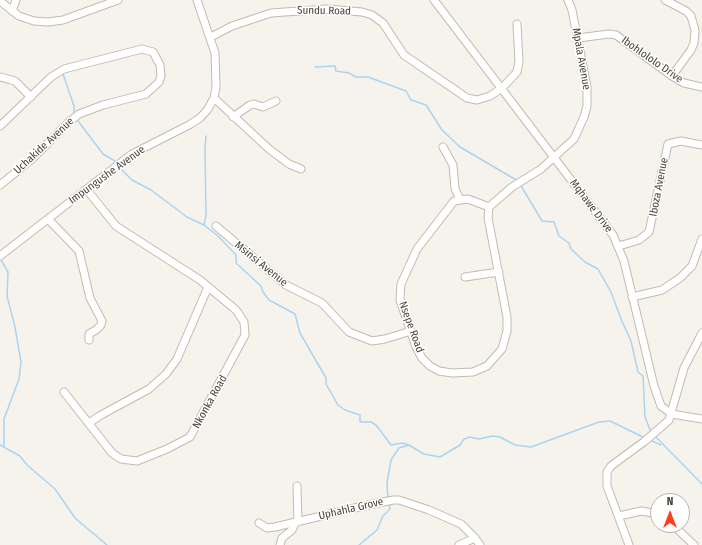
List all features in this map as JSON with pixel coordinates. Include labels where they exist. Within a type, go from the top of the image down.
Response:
[{"type":"street","points":[[12,11],[16,0]]},
{"type":"street","points":[[0,1],[12,11],[26,19],[48,22],[63,20],[108,2],[118,0]]},
{"type":"street","name":"Impungushe Avenue","points":[[0,256],[139,149],[195,121],[204,114],[214,98],[216,80],[215,53],[211,36],[197,0]]},
{"type":"street","name":"Mqhawe Drive","points":[[434,0],[613,235],[619,246],[658,399],[661,406],[672,414]]},
{"type":"street","name":"Mpala Avenue","points":[[554,157],[577,134],[587,106],[587,87],[578,38],[568,0]]},
{"type":"street","points":[[664,0],[686,11],[691,16],[695,30],[694,43],[672,76]]},
{"type":"street","name":"Sundu Road","points":[[211,36],[232,26],[271,13],[328,9],[362,12],[372,15],[382,23],[404,55],[472,100],[483,99],[502,88],[514,77],[518,68],[519,40],[517,24]]},
{"type":"street","name":"Ibohlololo Drive","points":[[578,38],[609,34],[616,35],[672,76],[684,83],[702,87]]},
{"type":"street","name":"Uchakide Avenue","points":[[0,126],[54,74],[80,64],[146,49],[153,52],[160,64],[161,76],[159,82],[146,94],[103,105],[79,114],[32,159],[0,185]]},
{"type":"street","points":[[0,77],[15,81],[31,97]]},
{"type":"street","points":[[214,98],[233,117],[285,161],[301,168]]},
{"type":"street","points":[[233,117],[250,105],[263,107],[276,101]]},
{"type":"street","name":"Iboza Avenue","points":[[619,246],[639,240],[649,232],[668,144],[681,141],[702,145]]},
{"type":"street","points":[[443,147],[453,165],[455,189],[460,199],[468,199],[489,207],[512,187],[541,169],[554,157]]},
{"type":"street","name":"Nkonka Road","points":[[64,392],[117,456],[131,461],[137,461],[167,449],[190,437],[245,335],[244,322],[236,310],[189,272],[116,226],[87,190]]},
{"type":"street","name":"Nsepe Road","points":[[460,199],[450,206],[417,249],[407,268],[399,293],[400,300],[422,358],[435,369],[452,373],[464,373],[488,366],[502,349],[507,331],[507,317],[488,218],[489,207]]},
{"type":"street","points":[[48,219],[79,251],[90,298],[101,320],[101,325],[89,334],[89,340]]},
{"type":"street","name":"Msinsi Avenue","points":[[216,226],[286,285],[322,303],[349,332],[372,341],[385,339],[411,331]]},
{"type":"street","points":[[632,296],[662,290],[680,278],[692,266],[702,239]]},
{"type":"street","points":[[465,277],[499,272]]},
{"type":"street","points":[[89,423],[149,389],[174,365],[208,287]]},
{"type":"street","points":[[629,545],[607,486],[607,472],[611,466],[645,441],[669,420],[672,414],[684,368],[702,333]]},
{"type":"street","points":[[672,414],[702,419]]},
{"type":"street","points":[[280,545],[282,538],[292,530],[296,523],[297,486]]},
{"type":"street","name":"Uphahla Grove","points":[[259,523],[267,528],[296,523],[389,500],[410,503],[461,524],[476,538],[480,545]]},
{"type":"street","points":[[619,516],[641,511],[650,513]]},
{"type":"street","points":[[681,533],[694,545]]},
{"type":"street","points":[[459,545],[476,538]]},
{"type":"waterway","points":[[315,67],[335,66],[336,71],[349,73],[356,77],[368,77],[406,91],[411,100],[426,105],[442,130],[460,147],[518,181]]},
{"type":"waterway","points":[[63,74],[74,106],[74,114]]},
{"type":"waterway","points":[[78,121],[103,154],[115,161]]},
{"type":"waterway","points":[[204,225],[206,215],[206,136]]},
{"type":"waterway","points":[[120,168],[132,180],[151,190],[187,217],[204,225],[218,236],[236,255],[236,263],[261,286],[263,292],[269,300],[295,314],[300,333],[326,378],[326,384],[338,405],[345,410],[360,415],[360,422],[371,422],[376,425],[391,445],[402,443],[409,445]]},
{"type":"waterway","points":[[520,184],[542,221],[554,222],[559,236],[569,243],[571,249],[585,262],[598,269],[611,292],[631,341],[638,372],[643,376],[645,417],[651,432]]},
{"type":"waterway","points":[[1,260],[8,272],[7,296],[15,327],[21,362],[19,379],[4,419],[4,447]]},
{"type":"waterway","points":[[388,499],[387,483],[391,460],[399,448],[409,445],[424,454],[440,457],[460,445],[464,439],[470,437],[479,439],[492,436],[500,437],[515,445],[531,447],[599,422],[610,421],[645,438]]},
{"type":"waterway","points":[[654,435],[702,484]]},
{"type":"waterway","points":[[650,440],[661,445]]},
{"type":"waterway","points":[[0,445],[20,456],[27,465],[55,489],[75,518],[107,545]]},
{"type":"waterway","points":[[359,545],[377,530],[383,516],[390,509],[389,503]]}]
